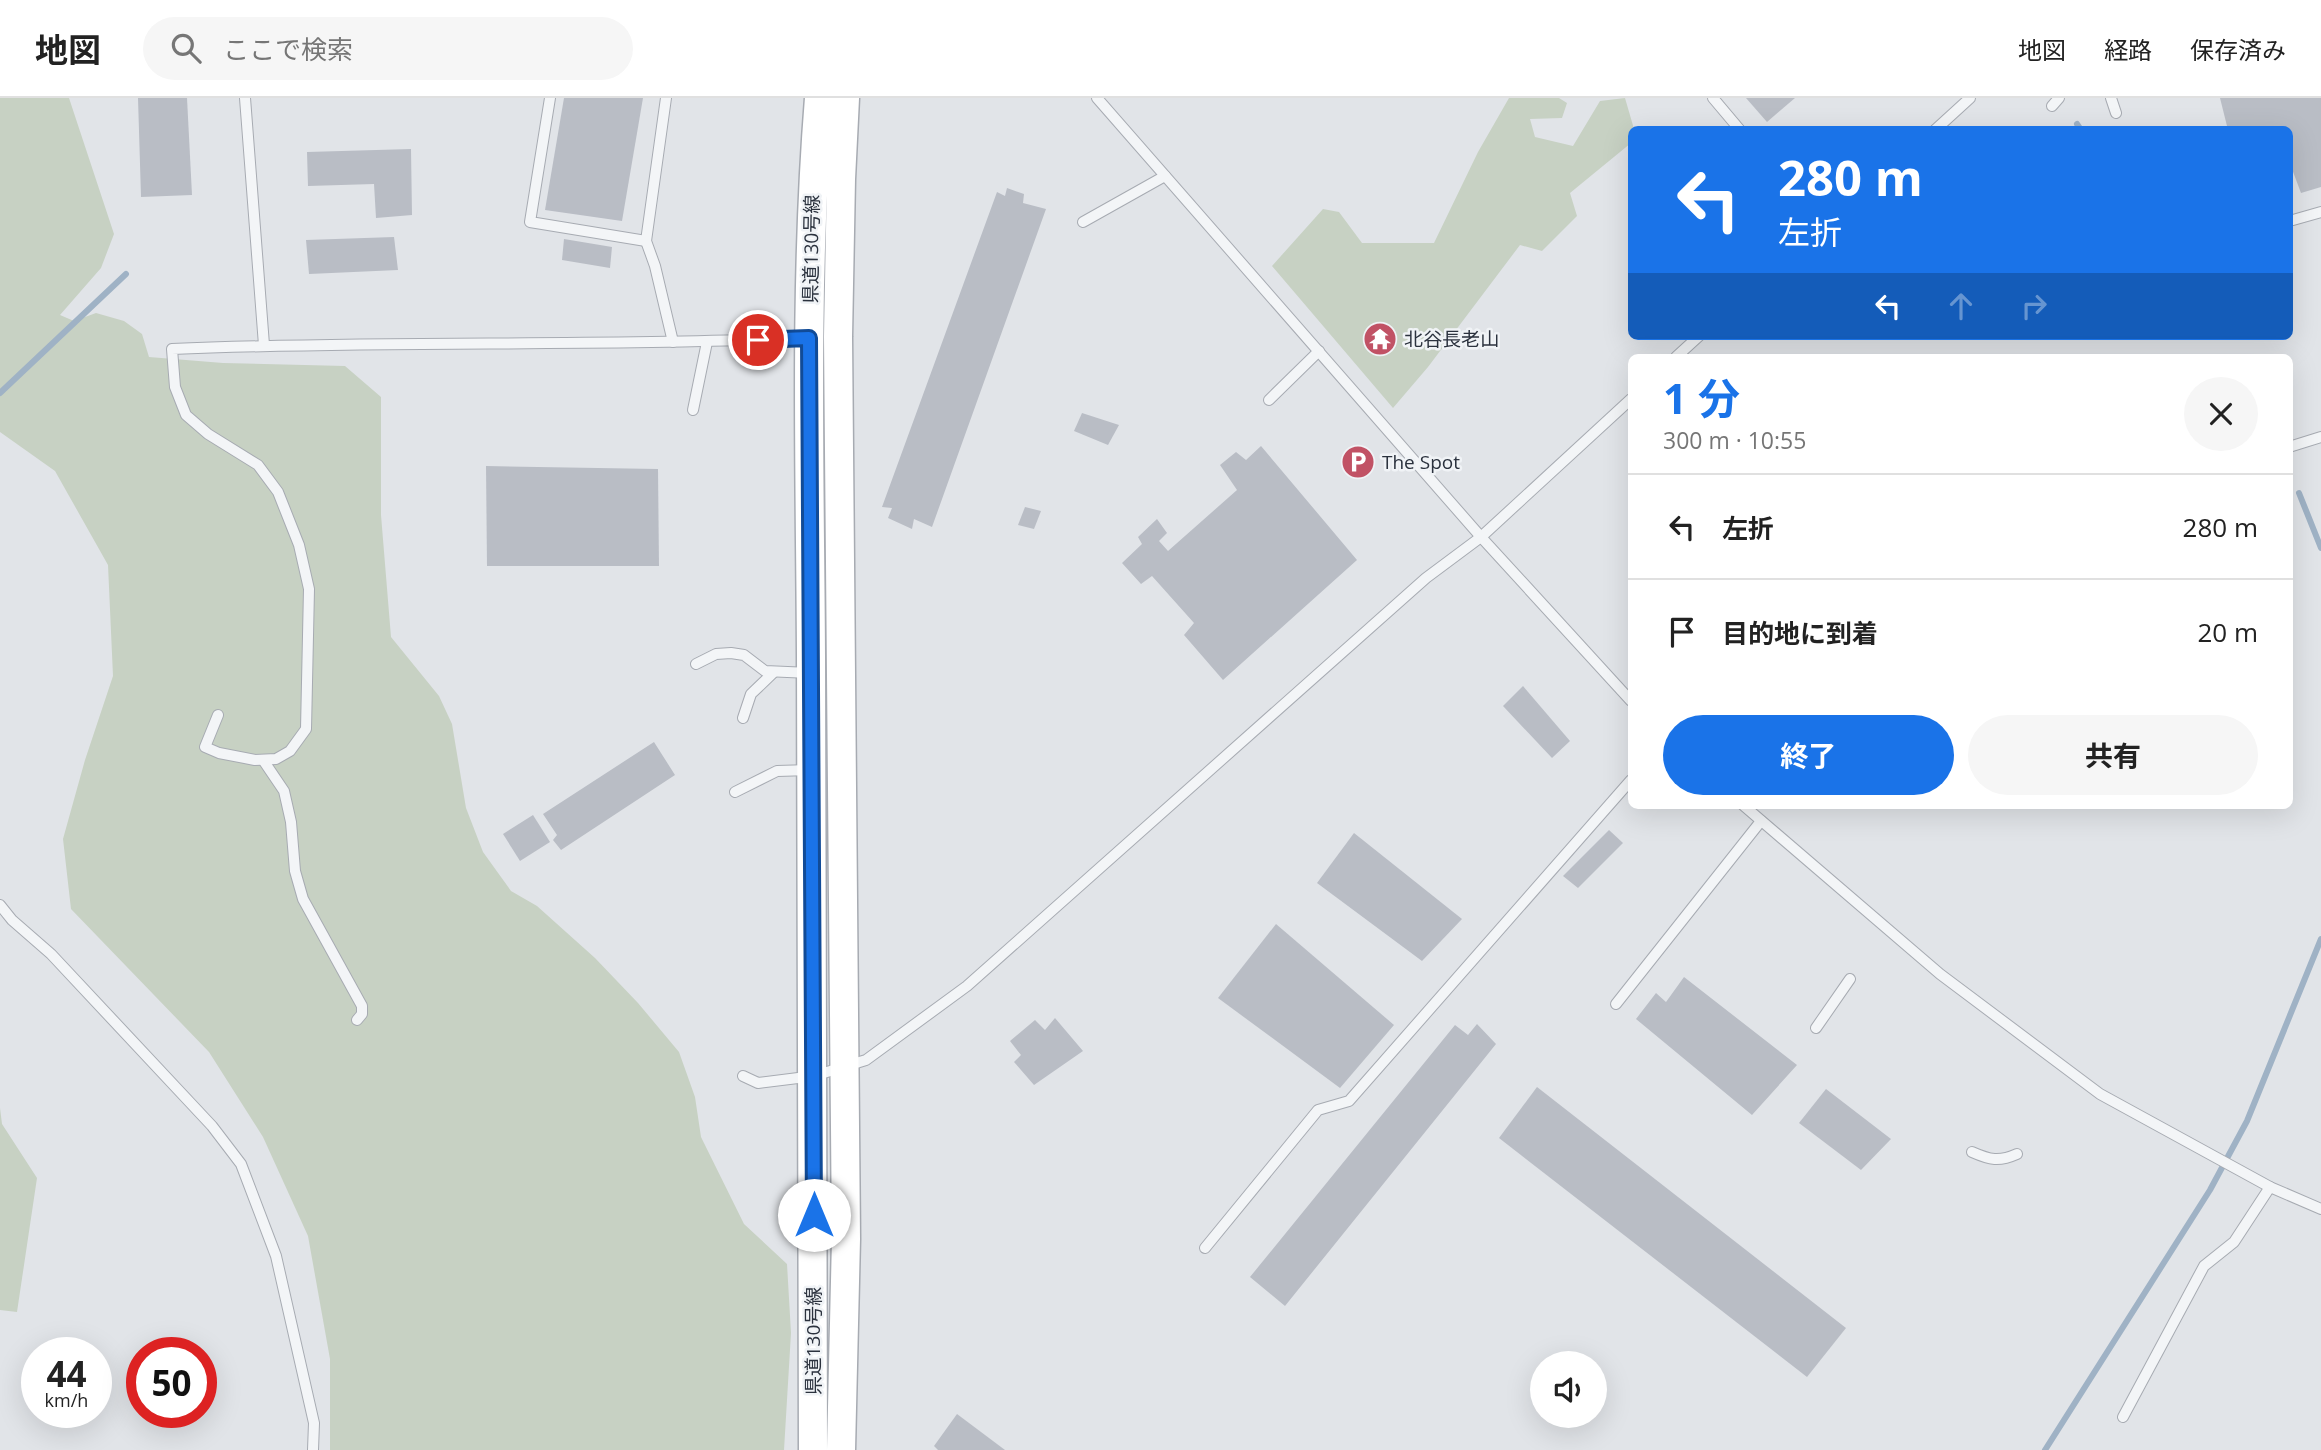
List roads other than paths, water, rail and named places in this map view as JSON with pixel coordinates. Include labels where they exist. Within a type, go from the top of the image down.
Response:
[{"type":"main road","name":"県道130号線","points":[[819,98],[812,178],[824,338],[845,1068],[846,1239],[841,1450]]},
{"type":"main road","name":"県道130号線","points":[[813,1450],[811,673],[824,338],[845,98]]},
{"type":"main road","points":[[803,1450],[813,1373]]},
{"type":"main road","points":[[842,1388],[850,1450]]},
{"type":"lane","points":[[245,98],[264,345]]},
{"type":"lane","points":[[550,98],[530,222],[646,242]]},
{"type":"lane","points":[[666,98],[646,242],[655,266],[673,342]]},
{"type":"lane","points":[[1097,98],[1481,537],[1628,698]]},
{"type":"lane","points":[[1713,98],[1737,126]]},
{"type":"lane","points":[[1939,126],[1970,98]]},
{"type":"lane","points":[[2111,98],[2116,113]]},
{"type":"lane","points":[[1083,222],[1166,176]]},
{"type":"lane","points":[[2293,220],[2321,212]]},
{"type":"lane","points":[[218,715],[205,747],[219,753],[263,760],[276,760],[290,751],[306,729],[309,589],[299,545],[278,492],[258,465],[208,434],[186,415],[175,387],[172,349],[264,345],[707,342],[824,338]]},
{"type":"lane","points":[[1679,354],[1695,340]]},
{"type":"lane","points":[[693,410],[707,342]]},
{"type":"lane","points":[[1269,400],[1319,351]]},
{"type":"lane","points":[[743,1076],[758,1083],[814,1076],[866,1060],[967,986],[1416,587],[1481,537],[1628,402]]},
{"type":"lane","points":[[2293,446],[2321,437]]},
{"type":"lane","points":[[696,664],[716,654],[731,653],[744,655],[765,671],[773,673],[811,673]]},
{"type":"lane","points":[[743,718],[751,694],[773,673]]},
{"type":"lane","points":[[263,760],[284,791],[291,822],[295,871],[303,899],[362,1006],[362,1014],[358,1020]]},
{"type":"lane","points":[[735,792],[777,771],[811,770]]},
{"type":"lane","points":[[1205,1248],[1318,1110],[1349,1101],[1628,782]]},
{"type":"lane","points":[[1748,809],[1940,974],[2100,1094],[2270,1187],[2321,1209]]},
{"type":"lane","points":[[1616,1004],[1761,821]]},
{"type":"lane","points":[[0,905],[12,920],[51,954],[212,1126],[241,1164],[276,1256],[314,1423],[313,1450]]},
{"type":"lane","points":[[1816,1028],[1850,979]]},
{"type":"lane","points":[[1972,1152],[1990,1160],[2003,1160],[2017,1154]]},
{"type":"lane","points":[[2123,1417],[2204,1266],[2234,1242],[2270,1187]]},
{"type":"waterway","points":[[0,393],[126,274]]},
{"type":"waterway","points":[[2299,493],[2321,548]]},
{"type":"waterway","points":[[2045,1450],[2210,1190],[2247,1121],[2321,939]]},
{"type":"place","name":"北谷長老山","points":[[1380,339]]},
{"type":"place","name":"The Spot","points":[[1358,462]]}]
